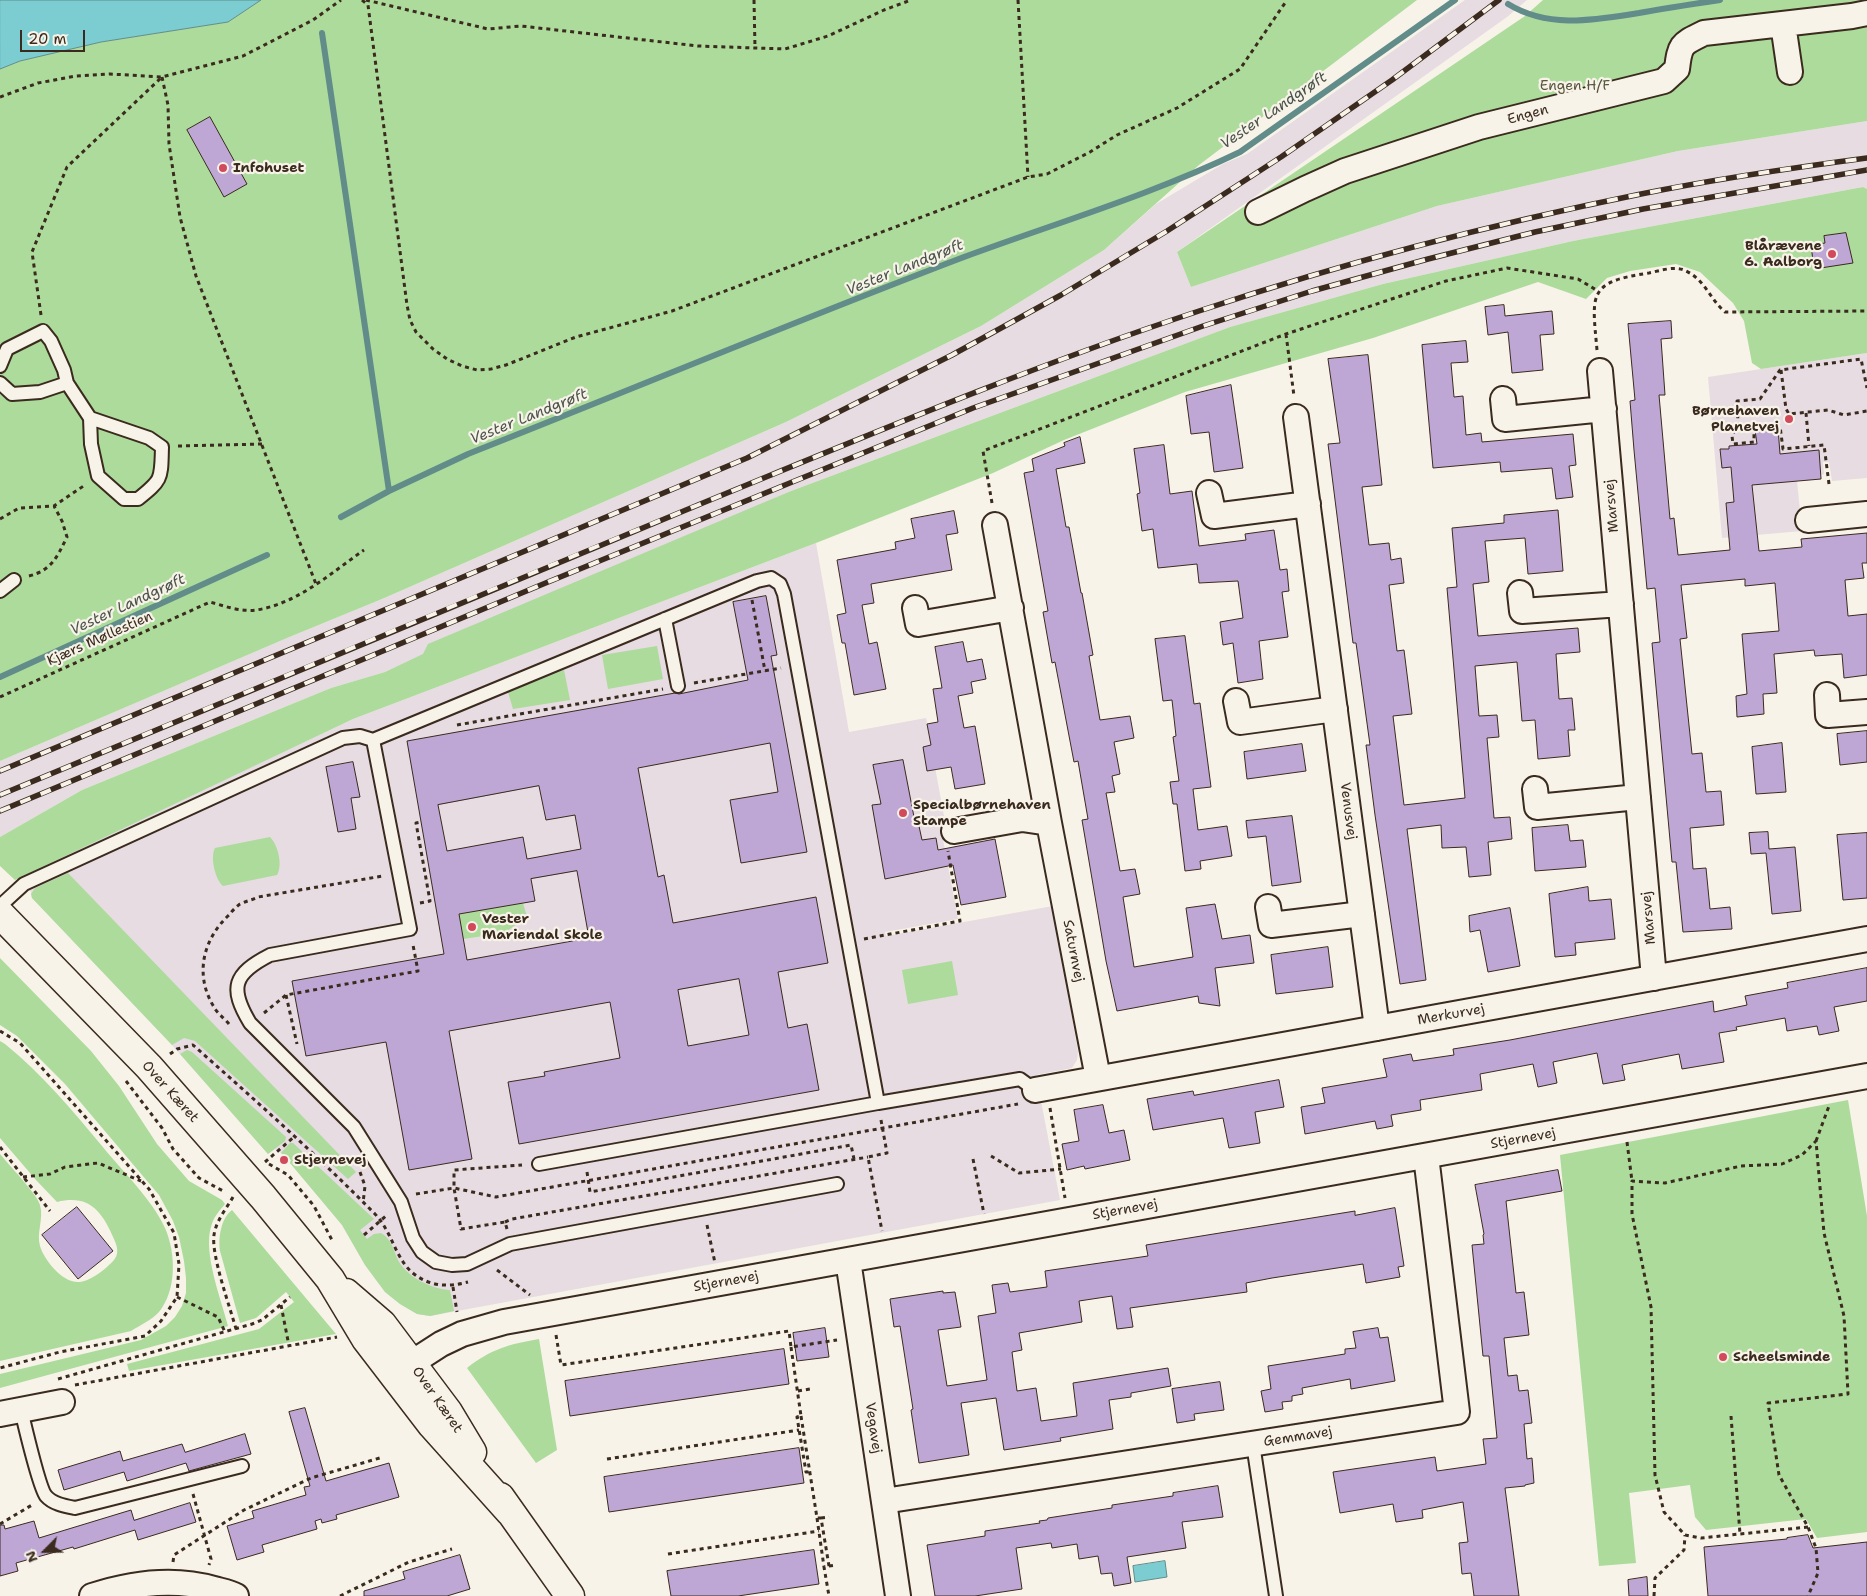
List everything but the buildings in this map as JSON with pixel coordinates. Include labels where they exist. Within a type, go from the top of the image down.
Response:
[{"type":"main road","name":"Over Kæret","points":[[0,914],[149,1067],[263,1197],[330,1279],[366,1340],[402,1369],[432,1425],[510,1512],[570,1596]]},
{"type":"street","name":"Engen","points":[[1258,212],[1345,171],[1479,127],[1664,81],[1677,69],[1679,50],[1685,42],[1704,33],[1867,13]]},
{"type":"street","points":[[1783,24],[1790,72]]},
{"type":"street","name":"Marsvej","points":[[1600,371],[1654,978]]},
{"type":"street","points":[[1503,399],[1505,419],[1604,409]]},
{"type":"street","name":"Venusvej","points":[[1296,417],[1377,1028]]},
{"type":"street","points":[[1209,493],[1214,516],[1308,504]]},
{"type":"street","points":[[1808,520],[1867,514]]},
{"type":"street","name":"Saturnvej","points":[[995,524],[1049,823],[1098,1078]]},
{"type":"street","points":[[1520,593],[1522,611],[1621,604]]},
{"type":"street","points":[[915,608],[918,624],[1011,608]]},
{"type":"street","points":[[1826,695],[1828,715],[1867,712]]},
{"type":"street","points":[[1236,701],[1240,722],[1335,709]]},
{"type":"street","points":[[1535,789],[1537,807],[1638,797]]},
{"type":"street","points":[[954,831],[1022,819],[1049,823]]},
{"type":"street","points":[[1268,907],[1270,925],[1362,914]]},
{"type":"street","name":"Merkurvej","points":[[1042,1089],[1867,939]]},
{"type":"street","name":"Stjernevej","points":[[402,1369],[435,1347],[462,1334],[504,1322],[1867,1076]]},
{"type":"street","name":"Gemmavej","points":[[884,1501],[1456,1412],[1426,1156]]},
{"type":"street","name":"Vegavej","points":[[848,1260],[898,1596]]},
{"type":"street","points":[[10,1412],[61,1395]]},
{"type":"street","points":[[92,1596],[121,1587],[170,1581],[202,1585],[236,1596]]},
{"type":"lane","points":[[0,366],[7,349],[43,331],[51,341],[64,370],[67,383],[90,418],[92,444],[98,476],[124,499],[138,499],[152,488],[162,475],[162,447],[149,438],[90,418]]},
{"type":"lane","points":[[0,383],[12,394],[40,392],[67,383]]},
{"type":"lane","points":[[0,906],[24,884],[343,738],[360,736],[373,740],[749,584],[771,578],[780,584],[784,594],[878,1102]]},
{"type":"lane","points":[[0,590],[14,580]]},
{"type":"lane","points":[[665,619],[678,686]]},
{"type":"lane","points":[[373,740],[410,929],[270,955],[254,964],[242,974],[237,988],[239,1005],[250,1023],[354,1127],[401,1202],[413,1238],[422,1252],[436,1262],[452,1265],[467,1264],[510,1244],[837,1184]]},
{"type":"lane","points":[[539,1164],[878,1102],[1020,1079],[1042,1089]]},
{"type":"lane","points":[[10,1412],[46,1496],[62,1506],[75,1508],[242,1466]]},
{"type":"lane","points":[[1253,1444],[1276,1596]]},
{"type":"path","points":[[0,97],[38,83],[76,76],[110,74],[162,77],[243,56],[313,20],[340,0]]},
{"type":"path","points":[[362,0],[368,6],[410,320],[416,332],[433,350],[446,359],[477,370],[506,365],[576,337],[672,311],[1028,177],[1047,174],[1090,152],[1117,135],[1177,108],[1240,69],[1287,0]]},
{"type":"path","points":[[366,0],[488,29],[521,26],[698,46],[755,48],[785,48],[828,36],[884,10],[911,0]]},
{"type":"path","points":[[754,0],[755,48]]},
{"type":"path","points":[[1018,0],[1028,177]]},
{"type":"path","points":[[43,331],[32,252],[67,167],[162,77]]},
{"type":"path","points":[[162,77],[168,105],[169,144],[180,217],[194,268],[316,584],[364,550]]},
{"type":"path","points":[[995,524],[983,451],[1286,334],[1446,281],[1506,268],[1578,279],[1598,292]]},
{"type":"path","points":[[1600,371],[1594,313],[1598,292],[1606,284],[1617,278],[1670,269],[1684,269],[1699,279],[1715,304],[1725,312],[1867,311]]},
{"type":"path","points":[[1286,334],[1296,417]]},
{"type":"path","points":[[1829,484],[1824,445],[1783,449],[1780,426],[1754,428],[1754,442],[1733,444],[1732,436],[1738,423],[1737,401],[1760,399],[1780,370],[1861,359],[1867,388]]},
{"type":"path","points":[[1780,370],[1787,412],[1792,415],[1828,410],[1844,415],[1867,411]]},
{"type":"path","points":[[1806,413],[1810,446]]},
{"type":"path","points":[[162,447],[262,444]]},
{"type":"path","points":[[0,519],[19,508],[54,506],[98,476]]},
{"type":"path","points":[[14,580],[42,573],[57,558],[67,537],[62,521],[54,506]]},
{"type":"path","name":"Kjærs Møllestien","points":[[0,697],[210,602],[242,610],[255,610],[285,603],[316,584]]},
{"type":"path","points":[[749,584],[765,671]]},
{"type":"path","points":[[452,726],[779,668]]},
{"type":"path","points":[[405,906],[430,901],[416,823],[421,822]]},
{"type":"path","points":[[848,942],[960,921],[944,833],[954,831]]},
{"type":"path","points":[[232,1026],[214,1008],[207,993],[203,973],[204,956],[211,935],[222,921],[239,905],[258,898],[398,874]]},
{"type":"path","points":[[294,994],[418,971],[410,929]]},
{"type":"path","points":[[286,995],[297,1044]]},
{"type":"path","points":[[0,1031],[20,1043],[149,1189],[174,1232],[178,1264],[178,1297],[161,1321],[145,1336],[60,1352],[0,1368]]},
{"type":"path","points":[[165,1057],[177,1049],[193,1045],[294,1136],[380,1221]]},
{"type":"path","points":[[1808,1596],[1818,1574],[1816,1548],[1808,1527],[1778,1475],[1768,1403],[1848,1394],[1844,1316],[1824,1233],[1816,1141],[1838,1082]]},
{"type":"path","points":[[364,1235],[401,1202],[418,1194],[454,1188],[496,1197],[1024,1102],[1042,1089],[1061,1170],[1068,1220]]},
{"type":"path","points":[[1624,1121],[1632,1181],[1632,1214],[1650,1307],[1655,1475],[1664,1512],[1685,1535],[1701,1538],[1808,1527]]},
{"type":"path","points":[[539,1164],[454,1170],[454,1188],[461,1229],[887,1153],[883,1128]]},
{"type":"path","points":[[265,1162],[294,1136]]},
{"type":"path","points":[[1632,1181],[1665,1183],[1741,1166],[1782,1164],[1802,1154],[1816,1141]]},
{"type":"path","points":[[586,1167],[590,1192],[851,1145],[854,1159]]},
{"type":"path","points":[[0,1147],[50,1211]]},
{"type":"path","points":[[991,1156],[1019,1173],[1061,1170]]},
{"type":"path","points":[[868,1157],[883,1236]]},
{"type":"path","points":[[258,1158],[288,1175],[308,1200],[336,1246]]},
{"type":"path","points":[[973,1159],[987,1234]]},
{"type":"path","points":[[23,1177],[50,1174],[65,1167],[98,1163],[142,1181]]},
{"type":"path","points":[[359,1171],[365,1186],[363,1203]]},
{"type":"path","points":[[233,1197],[219,1221],[214,1235],[214,1250],[236,1329]]},
{"type":"path","points":[[704,1209],[719,1283]]},
{"type":"path","points":[[505,1222],[510,1244]]},
{"type":"path","points":[[497,1270],[553,1313],[561,1365],[789,1331],[810,1472],[819,1518],[828,1596]]},
{"type":"path","points":[[178,1297],[218,1317],[225,1332]]},
{"type":"path","points":[[290,1297],[262,1320],[252,1324],[58,1378],[61,1395],[342,1336]]},
{"type":"path","points":[[281,1305],[288,1346]]},
{"type":"path","points":[[791,1347],[860,1337]]},
{"type":"path","points":[[798,1390],[810,1389]]},
{"type":"path","points":[[802,1416],[797,1417],[806,1472],[810,1472]]},
{"type":"path","points":[[1731,1416],[1740,1534]]},
{"type":"path","points":[[607,1459],[799,1430]]},
{"type":"path","points":[[174,1555],[244,1510],[311,1478],[383,1457]]},
{"type":"path","points":[[0,1524],[46,1496]]},
{"type":"path","points":[[195,1502],[211,1559]]},
{"type":"path","points":[[819,1518],[829,1517]]},
{"type":"path","points":[[819,1518],[819,1531],[826,1567]]},
{"type":"path","points":[[668,1554],[819,1531]]},
{"type":"path","points":[[1654,1596],[1655,1578],[1662,1569],[1684,1550],[1685,1535]]},
{"type":"path","points":[[340,1596],[409,1562],[452,1549]]},
{"type":"path","points":[[826,1567],[836,1565]]},
{"type":"shaded area","points":[[1465,0],[1527,0],[1507,17],[1177,252],[1191,287],[1437,206],[1678,151],[1867,121],[1867,189],[1863,187],[1573,241],[1383,284],[1230,327],[791,491],[385,672],[331,688],[82,790],[0,837],[0,761],[382,599],[786,422],[981,326],[1104,250],[1156,204],[1223,164],[1247,154]]},
{"type":"shaded area","name":"Børnehaven Planetvej","points":[[1867,353],[1867,478],[1832,481],[1829,462],[1823,462],[1824,474],[1821,475],[1822,479],[1797,481],[1802,531],[1722,538],[1708,377]]},
{"type":"shaded area","name":"Vester Mariendal Skole","points":[[816,543],[849,732],[926,718],[946,827],[941,829],[958,919],[885,932],[886,936],[1053,906],[1078,1052],[1077,1060],[1072,1068],[1036,1075],[1060,1200],[430,1316],[417,1314],[385,1292],[365,1265],[342,1225],[290,1163],[291,1160],[275,1149],[268,1154],[172,1045],[32,898],[31,892],[18,878],[353,719]]},
{"type":"green space","points":[[261,0],[1417,0],[1199,165],[1104,250],[981,326],[786,422],[382,599],[0,761],[0,69],[20,61],[101,42],[228,22]]},
{"type":"green space","name":"Engen H/F","points":[[1543,0],[1867,0],[1867,121],[1678,151],[1437,206],[1191,287],[1177,252],[1525,16]]},
{"type":"green space","points":[[1863,187],[1867,189],[1867,353],[1761,369],[1752,363],[1744,321],[1733,303],[1700,272],[1676,264],[1630,271],[1607,278],[1586,299],[1538,282],[1373,338],[1185,392],[1064,440],[993,473],[816,543],[353,719],[15,880],[0,866],[0,837],[82,790],[331,688],[385,672],[423,654],[428,644],[791,491],[1230,327],[1383,284],[1573,241]]},
{"type":"green space","points":[[657,646],[663,679],[608,689],[602,655]]},
{"type":"green space","points":[[564,670],[570,700],[513,709],[508,692]]},
{"type":"green space","points":[[270,837],[279,855],[280,866],[277,875],[223,886],[220,883],[214,868],[213,857],[215,848]]},
{"type":"green space","points":[[68,873],[356,1172],[348,1179],[195,1041],[184,1038],[172,1045],[32,898],[31,894],[35,888]]},
{"type":"green space","points":[[523,903],[527,917],[504,933],[463,939],[459,914]]},
{"type":"green space","points":[[0,958],[91,1051],[119,1086],[157,1144],[189,1181],[222,1200],[225,1204],[216,1215],[212,1224],[209,1250],[228,1326],[0,1388],[0,1374],[141,1340],[166,1326],[182,1306],[186,1293],[186,1278],[179,1237],[159,1195],[65,1084],[17,1036],[0,1025]]},
{"type":"green space","points":[[952,961],[958,995],[908,1004],[902,970]]},
{"type":"green space","points":[[0,1041],[32,1068],[56,1093],[145,1196],[159,1217],[169,1238],[173,1271],[169,1293],[159,1312],[131,1331],[0,1361],[0,1154],[38,1200],[41,1210],[40,1246],[50,1264],[61,1275],[74,1282],[87,1280],[112,1262],[116,1256],[117,1247],[105,1220],[93,1207],[78,1200],[57,1202],[0,1138]]},
{"type":"green space","points":[[187,1050],[192,1052],[286,1137],[285,1141],[268,1154],[180,1054]]},
{"type":"green space","name":"Scheelsminde","points":[[1848,1100],[1867,1216],[1867,1532],[1817,1538],[1806,1519],[1706,1530],[1695,1517],[1690,1485],[1629,1493],[1636,1563],[1599,1566],[1560,1155]]},
{"type":"green space","points":[[290,1143],[293,1143],[374,1219],[360,1230],[367,1239],[374,1234],[381,1233],[385,1236],[403,1268],[415,1278],[429,1285],[450,1290],[454,1311],[430,1316],[417,1314],[385,1292],[365,1265],[342,1225],[290,1163],[291,1160],[281,1153]]},
{"type":"green space","points":[[232,1210],[336,1334],[129,1371],[127,1364],[259,1329],[294,1302],[286,1292],[256,1318],[240,1323],[219,1246],[223,1223]]},
{"type":"green space","points":[[539,1339],[557,1450],[536,1463],[467,1368],[484,1356],[501,1348]]},
{"type":"water","points":[[0,0],[261,0],[228,22],[101,42],[20,61],[0,69]]},
{"type":"water","points":[[1165,1561],[1167,1577],[1135,1582],[1133,1566]]},
{"type":"waterway","name":"Vester Landgrøft","points":[[341,517],[389,491],[468,454],[964,257],[1172,182],[1240,152],[1455,0]]},
{"type":"waterway","name":"Vester Landgrøft","points":[[1508,4],[1539,17],[1556,20],[1589,20],[1720,0]]},
{"type":"waterway","points":[[322,33],[389,491]]},
{"type":"waterway","name":"Vester Landgrøft","points":[[0,677],[267,555]]},
{"type":"railway","points":[[0,771],[747,458],[952,355],[1061,295],[1167,231],[1281,157],[1392,80],[1499,0]]},
{"type":"railway","points":[[0,795],[885,428],[1072,355],[1199,311],[1363,261],[1529,218],[1697,183],[1867,158]]},
{"type":"railway","points":[[0,811],[548,582],[973,408],[1203,326],[1312,291],[1535,232],[1643,209],[1867,170]]},
{"type":"place","name":"Infohuset","points":[[223,168]]},
{"type":"place","name":"Blårævene 6. Aalborg","points":[[1832,254]]},
{"type":"place","name":"Børnehaven Planetvej","points":[[1789,419]]},
{"type":"place","name":"Specialbørnehaven Stampe","points":[[903,813]]},
{"type":"place","name":"Vester Mariendal Skole","points":[[472,927]]},
{"type":"place","name":"Stjernevej","points":[[284,1160]]},
{"type":"place","name":"Scheelsminde","points":[[1723,1357]]}]
